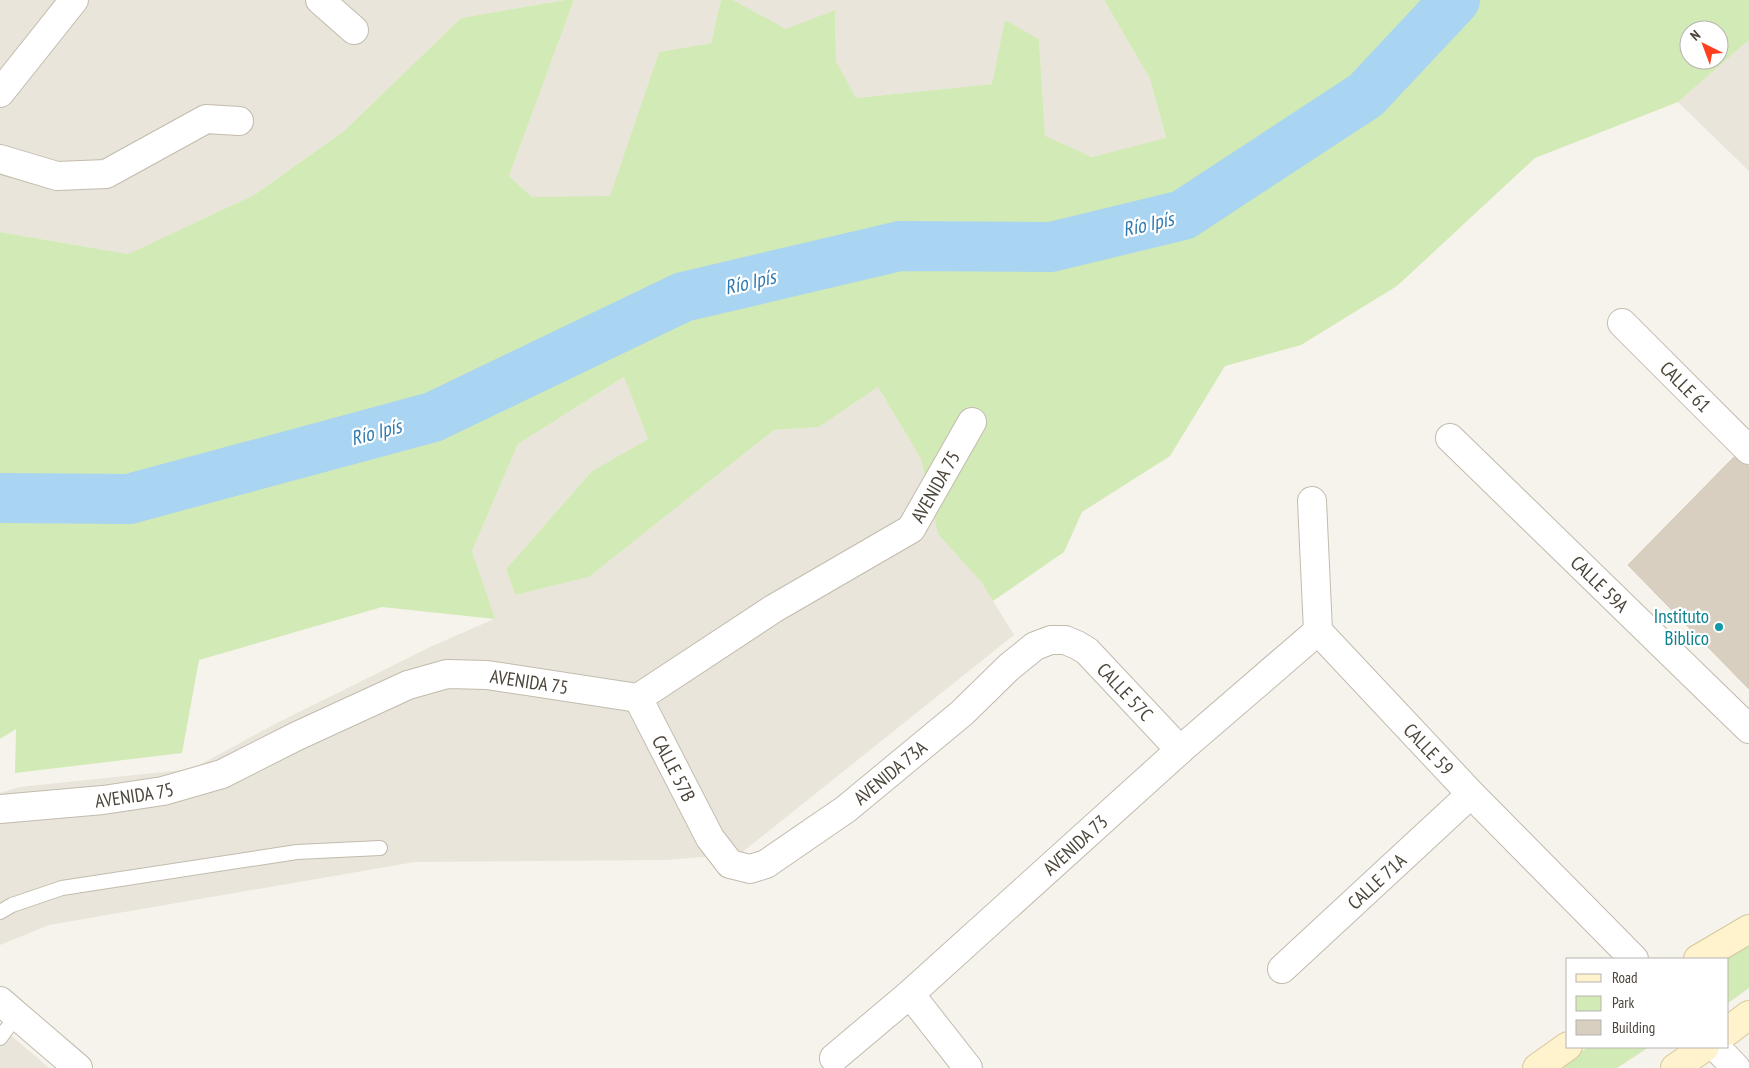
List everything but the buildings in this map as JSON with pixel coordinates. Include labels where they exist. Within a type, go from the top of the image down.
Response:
[{"type":"street","points":[[0,93],[74,0]]},
{"type":"street","points":[[320,0],[354,30]]},
{"type":"street","points":[[0,159],[57,176],[106,174],[206,119],[239,122]]},
{"type":"street","name":"CALLE 61","points":[[1622,323],[1749,450]]},
{"type":"street","name":"AVENIDA 75","points":[[0,808],[103,800],[163,791],[222,774],[297,736],[408,685],[447,674],[487,675],[638,698],[773,609],[911,529],[972,422]]},
{"type":"street","name":"CALLE 59A","points":[[1450,438],[1749,728]]},
{"type":"street","points":[[1312,501],[1318,631]]},
{"type":"street","name":"AVENIDA 73","points":[[834,1058],[910,994],[1180,750],[1318,631]]},
{"type":"street","name":"CALLE 59","points":[[1318,631],[1471,794],[1633,958]]},
{"type":"street","name":"AVENIDA 73A","points":[[710,838],[730,864],[750,869],[766,864],[846,809],[962,713],[1008,667],[1035,646],[1051,640],[1065,640]]},
{"type":"street","name":"CALLE 57C","points":[[1065,640],[1087,651],[1180,750]]},
{"type":"street","name":"CALLE 57B","points":[[638,698],[710,838]]},
{"type":"street","name":"CALLE 71A","points":[[1282,969],[1471,794]]},
{"type":"street","points":[[1700,958],[1749,929]]},
{"type":"street","points":[[910,994],[968,1068]]},
{"type":"street","points":[[9,1008],[78,1068]]},
{"type":"street","points":[[1729,1030],[1749,1015]]},
{"type":"street","points":[[1537,1068],[1566,1047]]},
{"type":"street","points":[[1675,1068],[1704,1048]]},
{"type":"street","points":[[1717,1048],[1736,1068]]},
{"type":"lane","points":[[0,912],[62,888],[297,852],[380,848]]},
{"type":"lane","points":[[0,1038],[9,1008]]},
{"type":"shaded area","points":[[0,0],[565,0],[461,18],[344,131],[254,195],[128,254],[0,232]]},
{"type":"shaded area","points":[[574,0],[721,0],[711,43],[659,52],[610,197],[532,197],[509,176]]},
{"type":"shaded area","points":[[733,0],[1104,0],[1150,79],[1166,139],[1092,157],[1045,137],[1039,39],[1005,21],[993,84],[856,98],[836,61],[835,10],[786,30]]},
{"type":"shaded area","points":[[1749,40],[1749,171],[1678,102],[1715,70],[1729,70],[1729,57]]},
{"type":"shaded area","points":[[624,377],[648,439],[592,471],[506,569],[515,595],[589,577],[774,430],[819,427],[878,387],[921,459],[938,534],[982,583],[1014,635],[740,854],[665,860],[415,862],[49,925],[0,945],[0,793],[20,787],[192,769],[277,723],[430,647],[494,619],[472,551],[518,444]]},
{"type":"shaded area","points":[[0,1026],[49,1068],[0,1068]]},
{"type":"green space","points":[[565,0],[574,0],[509,176],[532,197],[610,196],[659,52],[711,43],[721,0],[733,0],[786,29],[835,10],[836,61],[856,98],[992,84],[1005,20],[1039,39],[1045,136],[1092,157],[1166,138],[1150,79],[1104,0],[1749,0],[1749,40],[1729,57],[1729,20],[1679,20],[1679,70],[1715,70],[1678,102],[1535,158],[1397,286],[1301,345],[1225,366],[1170,456],[1082,512],[1064,552],[993,601],[982,583],[938,534],[921,459],[878,387],[819,427],[774,430],[589,577],[515,595],[506,569],[592,471],[648,439],[624,377],[518,444],[472,551],[495,619],[382,607],[199,660],[182,753],[15,773],[16,729],[0,739],[0,232],[128,254],[254,195],[344,131],[461,18]]},
{"type":"green space","points":[[1749,941],[1749,988],[1729,1002],[1729,958],[1722,958]]},
{"type":"green space","points":[[1587,1048],[1647,1048],[1617,1068],[1558,1068]]},
{"type":"waterway","name":"Río Ipís","points":[[0,498],[129,499],[433,417],[683,297],[900,246],[1051,247],[1183,215],[1366,95],[1455,0]]},
{"type":"place","name":"Instituto Biblico","points":[[1719,627]]}]
